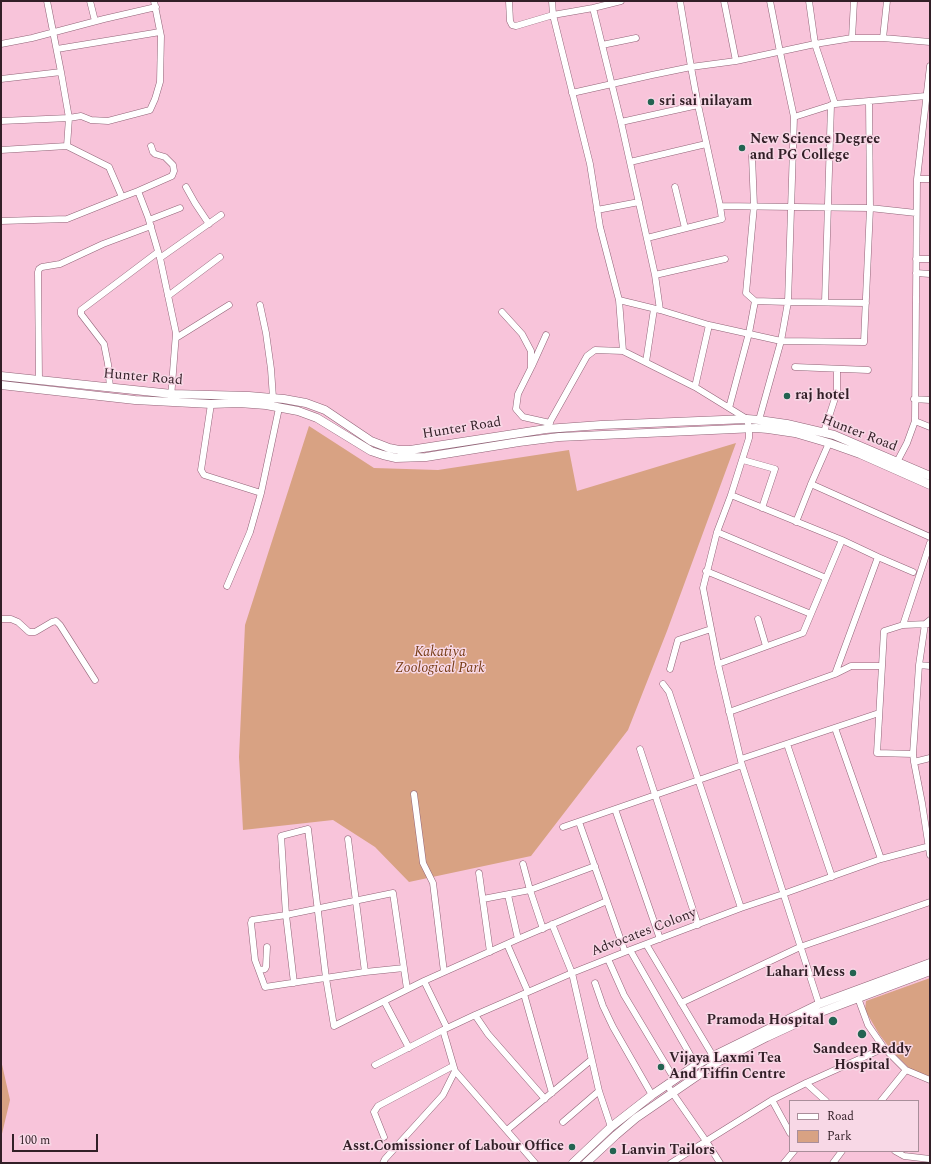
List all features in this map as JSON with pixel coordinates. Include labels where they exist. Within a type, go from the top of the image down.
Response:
[{"type":"main road","name":"Hunter Road","points":[[1,376],[110,388],[211,404],[238,403],[298,410],[317,418],[372,451],[383,456],[396,458],[426,457],[559,437],[749,428],[788,432],[830,442],[930,476]]},
{"type":"main road","name":"Hunter Road","points":[[1,385],[135,400],[171,398],[284,399],[315,406],[325,410],[371,442],[389,448],[410,450],[506,436],[548,426],[747,419],[759,420],[824,432],[846,440],[900,466],[930,485]]},
{"type":"main road","points":[[506,436],[508,444]]},
{"type":"main road","points":[[573,1163],[611,1127],[652,1095],[696,1065],[819,1004],[930,963]]},
{"type":"main road","points":[[586,1163],[636,1118],[716,1063],[742,1049],[821,1012],[930,971]]},
{"type":"street","points":[[47,1],[69,118],[67,146]]},
{"type":"street","points":[[90,1],[95,21]]},
{"type":"street","points":[[509,1],[510,21],[512,25],[516,26],[553,15],[621,1]]},
{"type":"street","points":[[552,1],[553,15],[590,164],[596,210],[619,300],[623,351]]},
{"type":"street","points":[[647,238],[722,219],[698,105],[680,1]]},
{"type":"street","points":[[724,1],[736,61]]},
{"type":"street","points":[[759,420],[781,341],[788,302],[792,207],[794,117],[770,1]]},
{"type":"street","points":[[809,1],[815,44],[819,53],[833,105],[825,302]]},
{"type":"street","points":[[852,38],[854,1]]},
{"type":"street","points":[[883,38],[887,1]]},
{"type":"street","points":[[1,44],[54,33],[155,4],[161,36],[160,82],[150,110],[108,121],[91,120],[81,116],[69,118],[1,121]]},
{"type":"street","points":[[597,5],[602,45],[621,122],[655,275],[657,309],[646,362]]},
{"type":"street","points":[[57,49],[160,32]]},
{"type":"street","points":[[602,45],[636,38]]},
{"type":"street","points":[[572,93],[691,67],[736,61],[815,44],[852,38],[883,38],[930,42]]},
{"type":"street","points":[[900,466],[914,421],[917,179],[930,66]]},
{"type":"street","points":[[1,79],[61,72]]},
{"type":"street","points":[[794,117],[833,105],[926,96]]},
{"type":"street","points":[[619,300],[657,309],[709,325],[781,341],[864,342],[870,208],[869,101]]},
{"type":"street","points":[[621,122],[698,105]]},
{"type":"street","points":[[630,162],[706,144]]},
{"type":"street","points":[[1,150],[67,146],[109,167],[122,197]]},
{"type":"street","points":[[1,222],[67,219],[172,176],[174,171],[173,165],[165,157],[153,152],[151,146]]},
{"type":"street","points":[[752,156],[754,206],[746,293],[755,301],[866,303]]},
{"type":"street","points":[[917,179],[930,179]]},
{"type":"street","points":[[186,187],[209,224]]},
{"type":"street","points":[[674,187],[686,228]]},
{"type":"street","points":[[138,191],[150,223],[159,255],[176,332],[171,398]]},
{"type":"street","points":[[596,210],[639,202]]},
{"type":"street","points":[[720,206],[870,208],[916,213]]},
{"type":"street","points":[[38,380],[39,269],[42,267],[60,264],[180,208]]},
{"type":"street","points":[[110,388],[108,364],[104,344],[81,314],[81,310],[159,255],[221,215]]},
{"type":"street","points":[[168,296],[220,257]]},
{"type":"street","points":[[655,275],[725,259]]},
{"type":"street","points":[[916,259],[930,259]]},
{"type":"street","points":[[916,273],[930,274]]},
{"type":"street","points":[[729,408],[749,333],[755,301]]},
{"type":"street","points":[[176,338],[229,305]]},
{"type":"street","points":[[260,305],[266,333],[273,398]]},
{"type":"street","points":[[502,312],[522,334],[531,351],[531,368]]},
{"type":"street","points":[[695,387],[709,325]]},
{"type":"street","points":[[546,335],[518,394],[516,410],[523,417],[548,426],[587,356],[594,350],[623,351],[695,387],[747,419],[749,438],[743,460],[717,532],[703,588],[718,664],[742,762],[819,1004]]},
{"type":"street","points":[[795,368],[868,370]]},
{"type":"street","points":[[824,432],[837,392],[837,369]]},
{"type":"street","points":[[914,399],[930,400]]},
{"type":"street","points":[[211,404],[200,470],[204,475],[261,493]]},
{"type":"street","points":[[227,586],[250,532],[261,493],[279,408]]},
{"type":"street","points":[[914,421],[930,427]]},
{"type":"street","points":[[796,522],[830,442]]},
{"type":"street","points":[[743,460],[775,469],[762,508]]},
{"type":"street","points":[[811,484],[930,537]]},
{"type":"street","points":[[731,495],[842,540],[913,572]]},
{"type":"street","points":[[717,532],[826,578]]},
{"type":"street","points":[[718,664],[803,632],[842,540]]},
{"type":"street","points":[[903,625],[930,543]]},
{"type":"street","points":[[836,674],[878,557]]},
{"type":"street","points":[[706,572],[810,614]]},
{"type":"street","points":[[1,619],[11,619],[18,622],[29,632],[52,622],[56,622],[60,625],[95,680]]},
{"type":"street","points":[[758,619],[766,646]]},
{"type":"street","points":[[913,754],[878,753],[881,666],[884,631],[903,625],[928,623],[919,665],[913,754],[930,855]]},
{"type":"street","points":[[670,669],[678,640],[711,629]]},
{"type":"street","points":[[919,665],[930,666]]},
{"type":"street","points":[[730,712],[836,674],[852,666],[881,666]]},
{"type":"street","points":[[663,684],[669,692],[741,908]]},
{"type":"street","points":[[563,828],[699,780],[787,744],[879,713]]},
{"type":"street","points":[[835,728],[881,859]]},
{"type":"street","points":[[787,744],[832,877]]},
{"type":"street","points":[[640,748],[698,925]]},
{"type":"street","points":[[914,762],[930,758]]},
{"type":"street","points":[[414,794],[423,863],[433,883],[444,972]]},
{"type":"street","points":[[922,803],[930,802]]},
{"type":"street","points":[[615,809],[660,939]]},
{"type":"street","points":[[578,822],[607,901],[628,951],[696,1065]]},
{"type":"street","points":[[294,982],[286,915],[281,836],[308,829],[326,978],[334,1026],[424,981],[607,901]]},
{"type":"street","points":[[348,839],[364,972]]},
{"type":"street","name":"Advocates Colony","points":[[375,1065],[475,1015],[628,951],[741,908],[881,859],[929,846]]},
{"type":"street","points":[[523,864],[542,929]]},
{"type":"street","points":[[482,899],[530,890],[595,866]]},
{"type":"street","points":[[479,873],[490,952]]},
{"type":"street","points":[[404,968],[364,972],[265,987],[255,960],[250,921],[393,893],[404,968],[407,989]]},
{"type":"street","points":[[508,895],[518,939]]},
{"type":"street","points":[[681,1003],[800,947],[930,902]]},
{"type":"street","points":[[552,924],[572,974],[591,1060],[599,1091],[611,1127]]},
{"type":"street","points":[[506,944],[526,993],[552,1093]]},
{"type":"street","points":[[646,944],[713,1056]]},
{"type":"street","points":[[258,968],[260,970],[265,969],[266,967],[267,947]]},
{"type":"street","points":[[608,959],[624,994],[675,1080]]},
{"type":"street","points":[[424,981],[445,1029],[454,1068],[535,1163]]},
{"type":"street","points":[[595,983],[603,1006],[613,1027],[652,1095]]},
{"type":"street","points":[[858,998],[868,1025],[884,1048],[906,1070],[930,1080]]},
{"type":"street","points":[[384,1001],[409,1048]]},
{"type":"street","points":[[475,1015],[488,1034],[545,1099]]},
{"type":"street","points":[[673,1162],[772,1100],[884,1048]]},
{"type":"street","points":[[507,1130],[591,1060]]},
{"type":"street","points":[[384,1137],[374,1112],[378,1106],[454,1068]]},
{"type":"street","points":[[383,1163],[442,1095],[454,1068]]},
{"type":"street","points":[[882,1100],[906,1070]]},
{"type":"street","points":[[806,1083],[825,1100]]},
{"type":"street","points":[[668,1085],[720,1163]]},
{"type":"street","points":[[563,1122],[599,1091]]},
{"type":"street","points":[[772,1100],[789,1131]]},
{"type":"street","points":[[784,1163],[793,1152]]},
{"type":"street","points":[[834,1163],[841,1152]]},
{"type":"street","points":[[897,1152],[904,1156],[930,1159]]},
{"type":"green space","name":"Kakatiya Zoological Park","points":[[309,426],[374,468],[438,470],[569,450],[577,491],[736,443],[667,631],[628,730],[531,856],[409,882],[375,847],[333,820],[243,830],[239,757],[245,625]]},
{"type":"green space","points":[[930,978],[930,1077],[911,1070],[892,1051],[879,1034],[865,1010],[866,1001]]},
{"type":"green space","points":[[1,1060],[10,1100],[1,1138]]},
{"type":"place","name":"sri sai nilayam","points":[[651,102]]},
{"type":"place","name":"New Science Degree and PG College","points":[[742,148]]},
{"type":"place","name":"raj hotel","points":[[787,396]]},
{"type":"place","name":"Lahari Mess","points":[[853,973]]},
{"type":"place","name":"Pramoda Hospital","points":[[833,1021]]},
{"type":"place","name":"Sandeep Reddy Hospital","points":[[862,1034]]},
{"type":"place","name":"Vijaya Laxmi Tea And Tiffin Centre","points":[[661,1067]]},
{"type":"place","name":"Asst.Comissioner of Labour Office","points":[[572,1147]]},
{"type":"place","name":"Lanvin Tailors","points":[[613,1151]]}]
